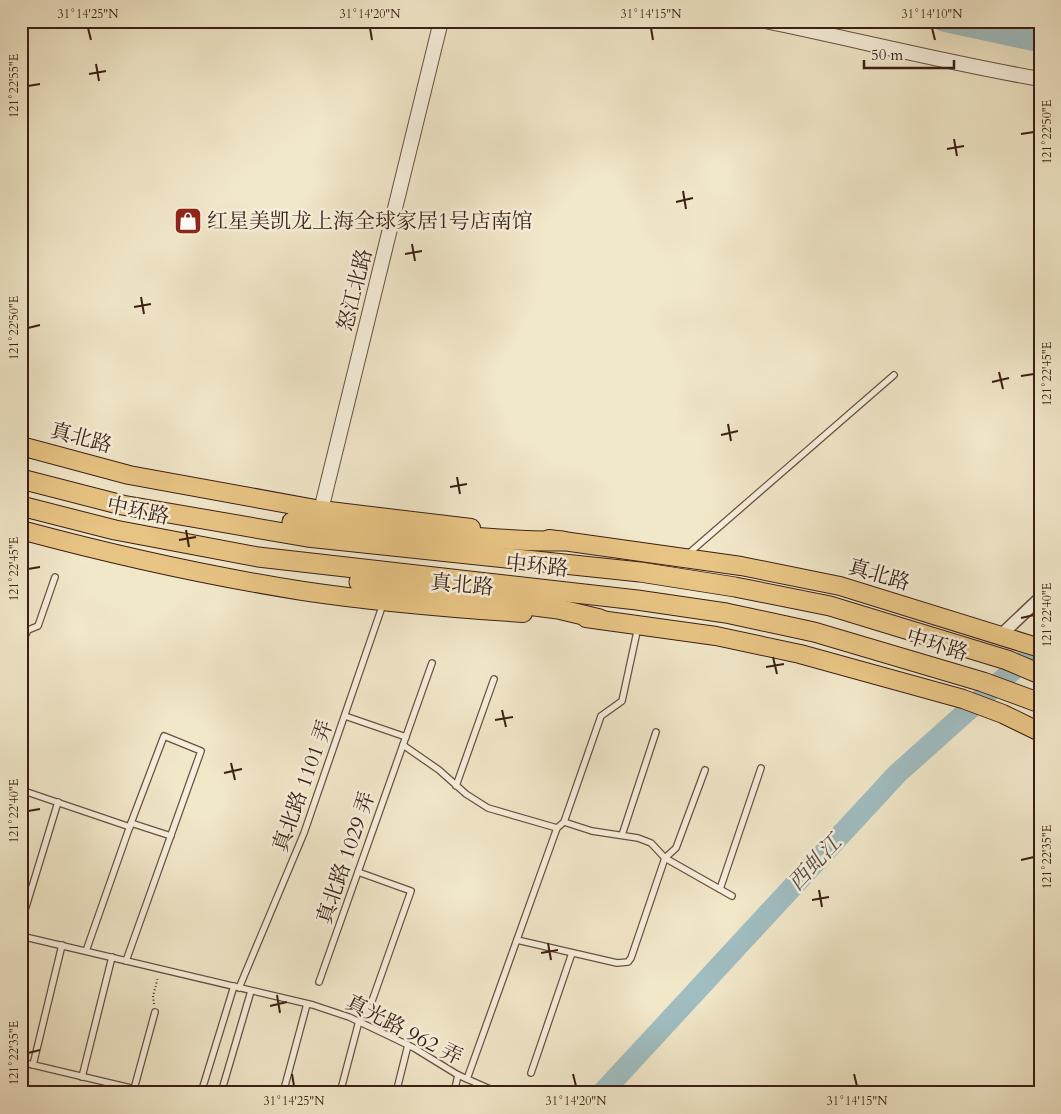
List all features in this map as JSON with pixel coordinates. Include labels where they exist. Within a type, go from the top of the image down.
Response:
[{"type":"highway","name":"中环路","points":[[21,479],[122,505],[307,538],[640,572],[735,587],[830,606],[1008,660],[1040,674]]},
{"type":"highway","points":[[122,505],[197,510],[356,529],[523,542],[563,541]]},
{"type":"highway","name":"中环路","points":[[21,506],[116,530],[258,557],[637,600],[726,613],[814,632],[982,682],[1032,700]]},
{"type":"highway","points":[[258,557],[359,582],[558,609],[600,619]]},
{"type":"main road","name":"真北路","points":[[21,446],[129,475],[321,510],[685,557],[741,566],[840,586],[1034,646]]},
{"type":"main road","name":"真北路","points":[[21,530],[109,554],[305,591],[384,601],[600,619],[716,636],[800,654],[963,699],[1003,714],[1040,732]]},
{"type":"street","name":"怒江北路","points":[[321,510],[441,21]]},
{"type":"street","points":[[765,21],[851,38],[994,71],[1040,79]]},
{"type":"street","points":[[1001,635],[1040,598]]},
{"type":"lane","points":[[685,557],[894,375]]},
{"type":"lane","points":[[21,644],[28,630],[38,626],[55,577]]},
{"type":"lane","name":"真北路 1101 弄","points":[[237,987],[243,980],[295,856],[349,717],[384,601]]},
{"type":"lane","points":[[467,1080],[557,828],[564,822],[600,716],[622,701],[638,625]]},
{"type":"lane","name":"真北路 1029 弄","points":[[319,982],[432,663]]},
{"type":"lane","points":[[456,786],[494,679]]},
{"type":"lane","points":[[349,717],[406,737]]},
{"type":"lane","points":[[622,835],[656,732]]},
{"type":"lane","points":[[86,951],[130,825],[164,736],[201,751],[126,961]]},
{"type":"lane","points":[[403,745],[488,808],[557,828]]},
{"type":"lane","points":[[720,889],[761,768]]},
{"type":"lane","points":[[517,940],[617,963],[628,962],[665,858],[676,848],[705,770]]},
{"type":"lane","points":[[21,790],[130,825],[171,836]]},
{"type":"lane","points":[[21,924],[58,802]]},
{"type":"lane","points":[[564,822],[592,830],[638,838],[651,843],[665,858],[732,896]]},
{"type":"lane","points":[[358,872],[410,891],[372,1001]]},
{"type":"lane","name":"真光路 962 弄","points":[[21,936],[307,1004],[358,1021],[408,1045],[467,1080],[500,1093]]},
{"type":"lane","points":[[33,1065],[62,945]]},
{"type":"lane","points":[[531,1073],[572,953]]},
{"type":"lane","points":[[82,1077],[112,957]]},
{"type":"lane","points":[[201,1093],[237,987]]},
{"type":"lane","points":[[221,1093],[251,991]]},
{"type":"lane","points":[[283,1093],[307,1004]]},
{"type":"lane","points":[[21,1062],[136,1091],[155,1012]]},
{"type":"lane","points":[[340,1093],[358,1021]]},
{"type":"lane","points":[[396,1093],[408,1045]]},
{"type":"lane","points":[[454,1093],[458,1075]]},
{"type":"path","points":[[155,1012],[153,996],[160,969]]},
{"type":"waterway","points":[[943,21],[1040,42]]},
{"type":"waterway","name":"西虬江","points":[[602,1093],[897,774],[1040,646]]},
{"type":"place","name":"红星美凯龙上海全球家居1号店南馆","points":[[188,221]]}]
